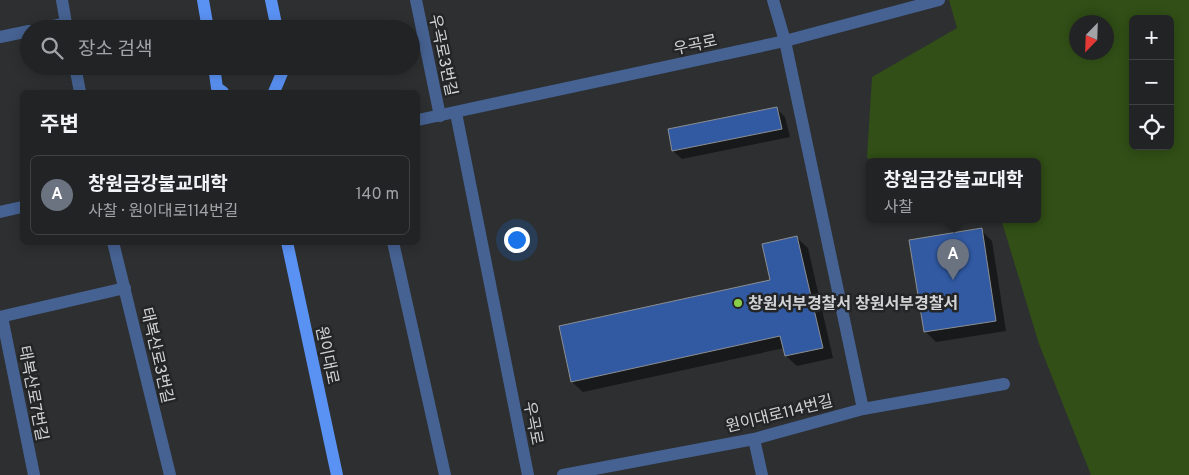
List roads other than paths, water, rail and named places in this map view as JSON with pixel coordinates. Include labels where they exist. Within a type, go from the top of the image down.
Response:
[{"type":"main road","points":[[203,0],[206,20]]},
{"type":"main road","points":[[270,0],[275,20]]},
{"type":"main road","points":[[215,75],[217,88],[220,90]]},
{"type":"main road","points":[[275,90],[281,75]]},
{"type":"main road","name":"원이대로","points":[[288,245],[338,475]]},
{"type":"street","points":[[62,0],[66,20]]},
{"type":"street","name":"우곡로3번길","points":[[416,0],[440,116]]},
{"type":"street","points":[[773,0],[785,41],[863,409]]},
{"type":"street","name":"우곡로","points":[[420,120],[785,41],[939,0]]},
{"type":"street","points":[[0,37],[20,33]]},
{"type":"street","points":[[77,75],[80,90]]},
{"type":"street","name":"우곡로","points":[[456,113],[528,475]]},
{"type":"street","points":[[0,212],[20,207]]},
{"type":"street","name":"태복산로3번길","points":[[114,245],[170,475]]},
{"type":"street","points":[[394,245],[445,475]]},
{"type":"street","points":[[1,317],[125,288]]},
{"type":"street","name":"태복산로7번길","points":[[1,317],[34,475]]},
{"type":"street","name":"원이대로114번길","points":[[563,475],[754,439],[863,409],[1004,384]]},
{"type":"street","points":[[754,439],[762,475]]},
{"type":"place","name":"창원금강불교대학","points":[[953,280]]},
{"type":"place","name":"창원서부경찰서 창원서부경찰서","points":[[738,303]]}]
